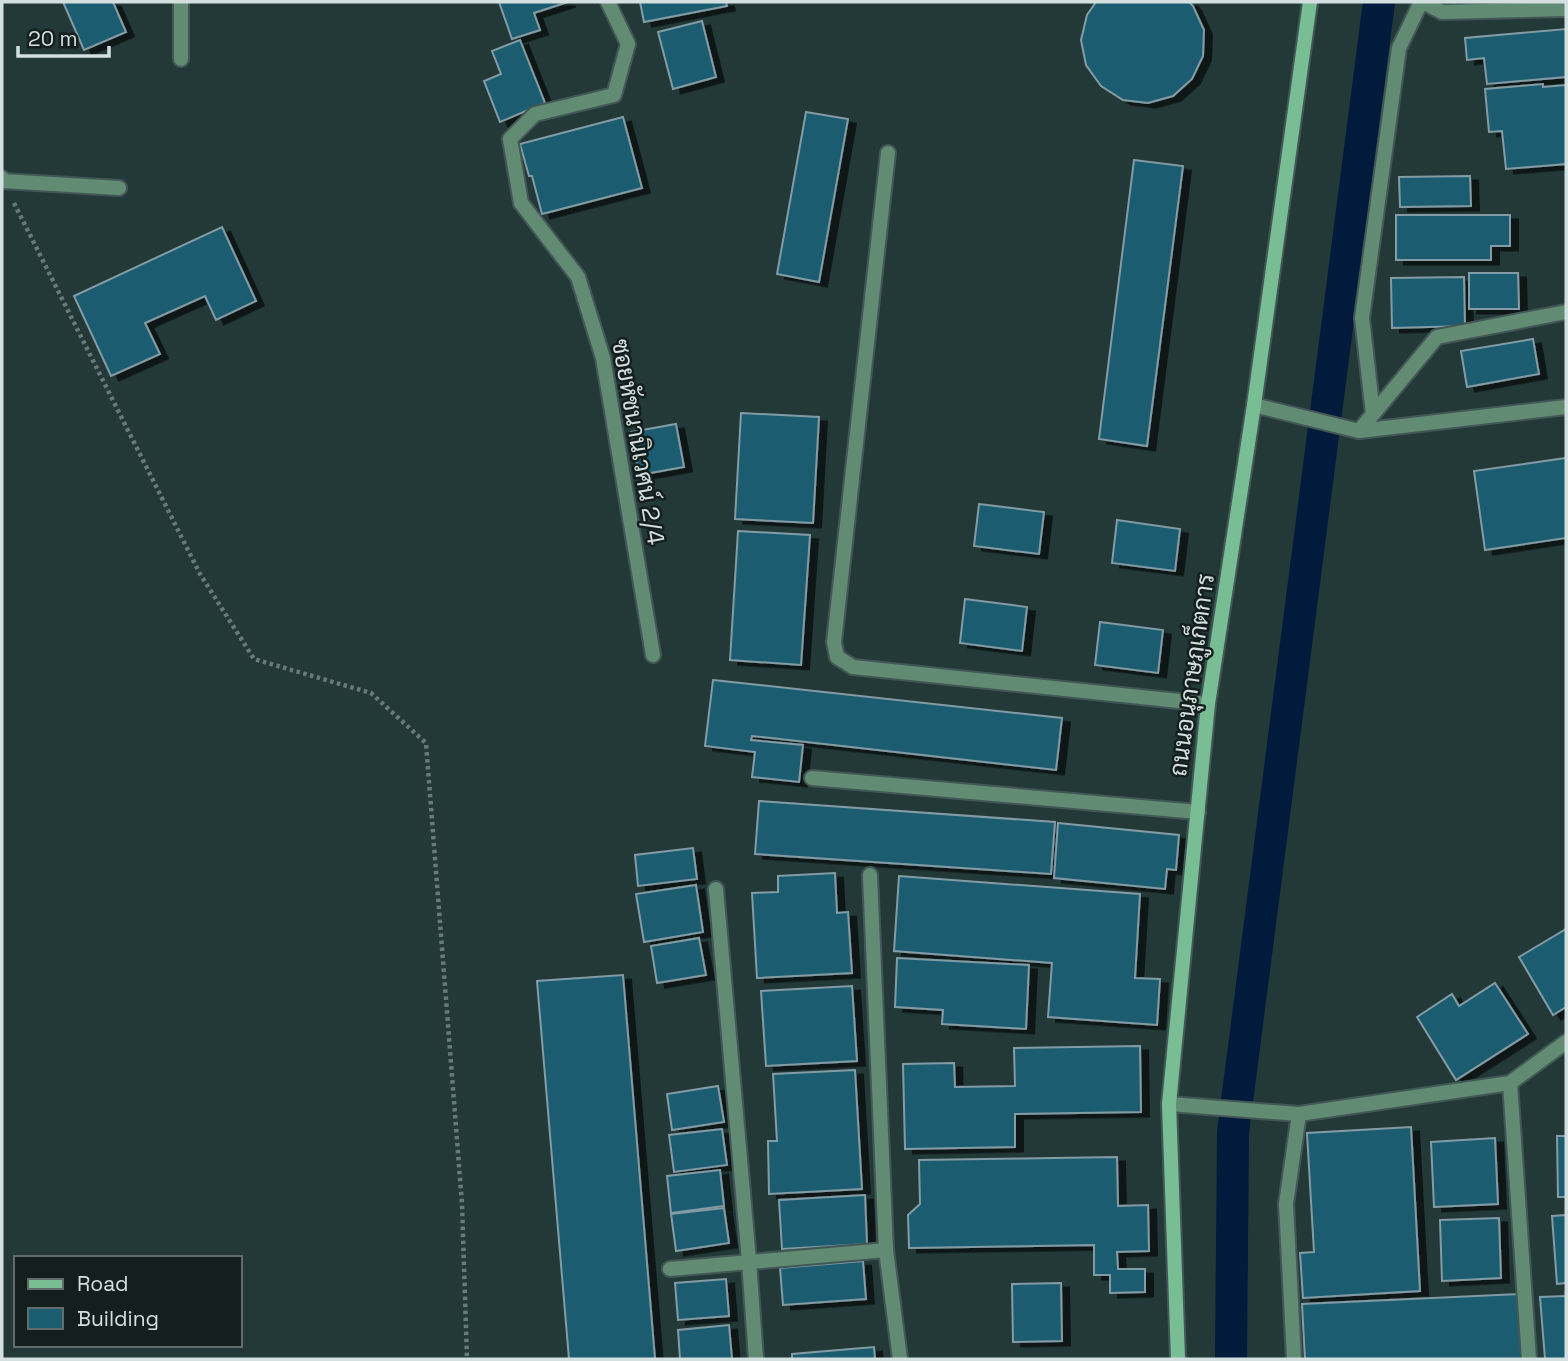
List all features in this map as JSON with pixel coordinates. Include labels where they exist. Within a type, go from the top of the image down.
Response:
[{"type":"street","points":[[181,2],[181,59]]},
{"type":"street","name":"ซอยหัชนานิเวศน์ 2/4","points":[[608,2],[628,44],[614,95],[535,114],[510,139],[521,203],[578,277],[603,358],[653,655]]},
{"type":"street","name":"ถนนอนุภาษภูเก็ตการ","points":[[1178,1359],[1168,1104],[1208,704],[1254,405],[1310,2]]},
{"type":"street","points":[[1373,414],[1362,318],[1399,48],[1422,2],[1442,12],[1566,9]]},
{"type":"street","points":[[888,153],[834,642],[837,657],[853,667],[1208,704]]},
{"type":"street","points":[[3,180],[119,188]]},
{"type":"street","points":[[1359,431],[1437,337],[1566,313]]},
{"type":"street","points":[[1254,405],[1359,431],[1566,407]]},
{"type":"street","points":[[812,778],[1198,812]]},
{"type":"street","points":[[870,876],[886,1250],[900,1359]]},
{"type":"street","points":[[716,889],[756,1359]]},
{"type":"street","points":[[1168,1104],[1299,1114],[1510,1083],[1566,1042]]},
{"type":"street","points":[[1510,1083],[1529,1359]]},
{"type":"street","points":[[1293,1359],[1286,1204],[1299,1114]]},
{"type":"street","points":[[670,1269],[886,1250]]},
{"type":"path","points":[[3,180],[200,574],[254,659],[372,693],[426,743],[462,1204],[467,1359]]},
{"type":"building","points":[[63,2],[113,2],[126,32],[84,50]]},
{"type":"building","points":[[499,2],[568,2],[534,13],[540,30],[512,39]]},
{"type":"building","points":[[640,2],[726,2],[727,6],[644,22]]},
{"type":"building","points":[[1096,2],[1189,2],[1204,30],[1203,56],[1192,79],[1173,96],[1148,103],[1123,100],[1101,86],[1086,65],[1081,40],[1087,15]]},
{"type":"building","points":[[702,21],[716,77],[673,89],[658,32]]},
{"type":"building","points":[[1566,29],[1566,77],[1487,84],[1484,58],[1467,60],[1465,38]]},
{"type":"building","points":[[520,40],[545,103],[500,122],[484,81],[501,74],[492,51]]},
{"type":"building","points":[[1543,84],[1543,87],[1566,85],[1566,164],[1506,169],[1502,131],[1489,132],[1485,89]]},
{"type":"building","points":[[806,112],[848,119],[819,282],[777,274]]},
{"type":"building","points":[[623,117],[642,188],[542,214],[520,144]]},
{"type":"building","points":[[1134,160],[1183,166],[1147,446],[1099,439]]},
{"type":"building","points":[[1470,176],[1471,206],[1400,207],[1399,177]]},
{"type":"building","points":[[1396,215],[1510,215],[1510,246],[1491,246],[1491,260],[1396,260]]},
{"type":"building","points":[[222,227],[256,301],[216,320],[205,296],[145,323],[160,354],[111,376],[74,296]]},
{"type":"building","points":[[1469,273],[1518,273],[1519,309],[1469,309]]},
{"type":"building","points":[[1464,277],[1465,326],[1392,328],[1391,278]]},
{"type":"building","points":[[1533,339],[1539,374],[1467,387],[1461,351]]},
{"type":"building","points":[[741,413],[819,417],[813,523],[735,519]]},
{"type":"building","points":[[676,424],[684,467],[639,475],[631,432]]},
{"type":"building","points":[[1566,458],[1566,538],[1485,550],[1474,471]]},
{"type":"building","points":[[979,504],[1044,512],[1039,554],[974,546]]},
{"type":"building","points":[[1117,520],[1180,529],[1175,571],[1112,563]]},
{"type":"building","points":[[738,531],[810,535],[801,665],[730,660]]},
{"type":"building","points":[[965,599],[1027,607],[1022,651],[960,643]]},
{"type":"building","points":[[1100,622],[1163,630],[1158,673],[1095,665]]},
{"type":"building","points":[[713,680],[1062,718],[1056,770],[752,736],[751,740],[803,745],[799,782],[752,777],[755,752],[705,746]]},
{"type":"building","points":[[759,801],[1055,822],[1051,874],[755,854]]},
{"type":"building","points":[[1058,823],[1179,835],[1176,870],[1167,869],[1165,889],[1054,878]]},
{"type":"building","points":[[693,848],[697,879],[638,886],[635,855]]},
{"type":"building","points":[[835,873],[837,913],[848,912],[852,973],[757,978],[752,893],[778,892],[778,876]]},
{"type":"building","points":[[899,876],[1140,894],[1135,978],[1160,979],[1157,1025],[1048,1017],[1052,963],[894,951]]},
{"type":"building","points":[[696,885],[703,932],[644,942],[636,894]]},
{"type":"building","points":[[1566,929],[1566,1007],[1553,1015],[1519,957]]},
{"type":"building","points":[[699,938],[706,975],[657,983],[651,946]]},
{"type":"building","points":[[897,958],[1029,965],[1026,1029],[942,1024],[943,1010],[895,1007]]},
{"type":"building","points":[[623,975],[655,1359],[569,1359],[537,981]]},
{"type":"building","points":[[1495,983],[1528,1034],[1456,1080],[1417,1017],[1452,994],[1459,1006]]},
{"type":"building","points":[[852,986],[857,1061],[766,1066],[761,991]]},
{"type":"building","points":[[1140,1046],[1141,1112],[1015,1114],[1015,1147],[905,1149],[903,1064],[954,1063],[955,1087],[1015,1086],[1014,1048]]},
{"type":"building","points":[[855,1070],[862,1189],[769,1194],[768,1141],[777,1141],[773,1074]]},
{"type":"building","points":[[718,1086],[724,1122],[672,1130],[667,1094]]},
{"type":"building","points":[[1411,1127],[1420,1291],[1303,1298],[1300,1253],[1314,1252],[1307,1133]]},
{"type":"building","points":[[722,1129],[727,1165],[674,1172],[669,1135]]},
{"type":"building","points":[[1557,1136],[1566,1136],[1566,1197],[1558,1197]]},
{"type":"building","points":[[1495,1138],[1498,1204],[1434,1207],[1431,1142]]},
{"type":"building","points":[[1117,1157],[1118,1206],[1148,1205],[1149,1251],[1117,1252],[1118,1269],[1145,1269],[1145,1292],[1110,1293],[1110,1275],[1094,1275],[1094,1245],[909,1248],[908,1215],[920,1204],[919,1160]]},
{"type":"building","points":[[720,1170],[724,1206],[671,1213],[667,1176]]},
{"type":"building","points":[[865,1195],[867,1244],[782,1249],[779,1200]]},
{"type":"building","points":[[724,1208],[729,1243],[676,1251],[671,1214]]},
{"type":"building","points":[[1566,1215],[1566,1283],[1557,1284],[1552,1216]]},
{"type":"building","points":[[1499,1218],[1501,1278],[1442,1281],[1440,1220]]},
{"type":"building","points":[[863,1261],[866,1299],[783,1305],[780,1268]]},
{"type":"building","points":[[726,1279],[729,1316],[678,1320],[675,1283]]},
{"type":"building","points":[[1061,1283],[1062,1341],[1013,1342],[1012,1284]]},
{"type":"building","points":[[1519,1294],[1522,1359],[1305,1359],[1302,1304]]},
{"type":"building","points":[[1566,1296],[1566,1359],[1545,1359],[1540,1297]]},
{"type":"building","points":[[729,1325],[732,1359],[680,1359],[678,1330]]},
{"type":"building","points":[[874,1347],[875,1359],[792,1359],[792,1354]]},
{"type":"waterway","points":[[1231,1359],[1233,1132],[1379,2]]}]
